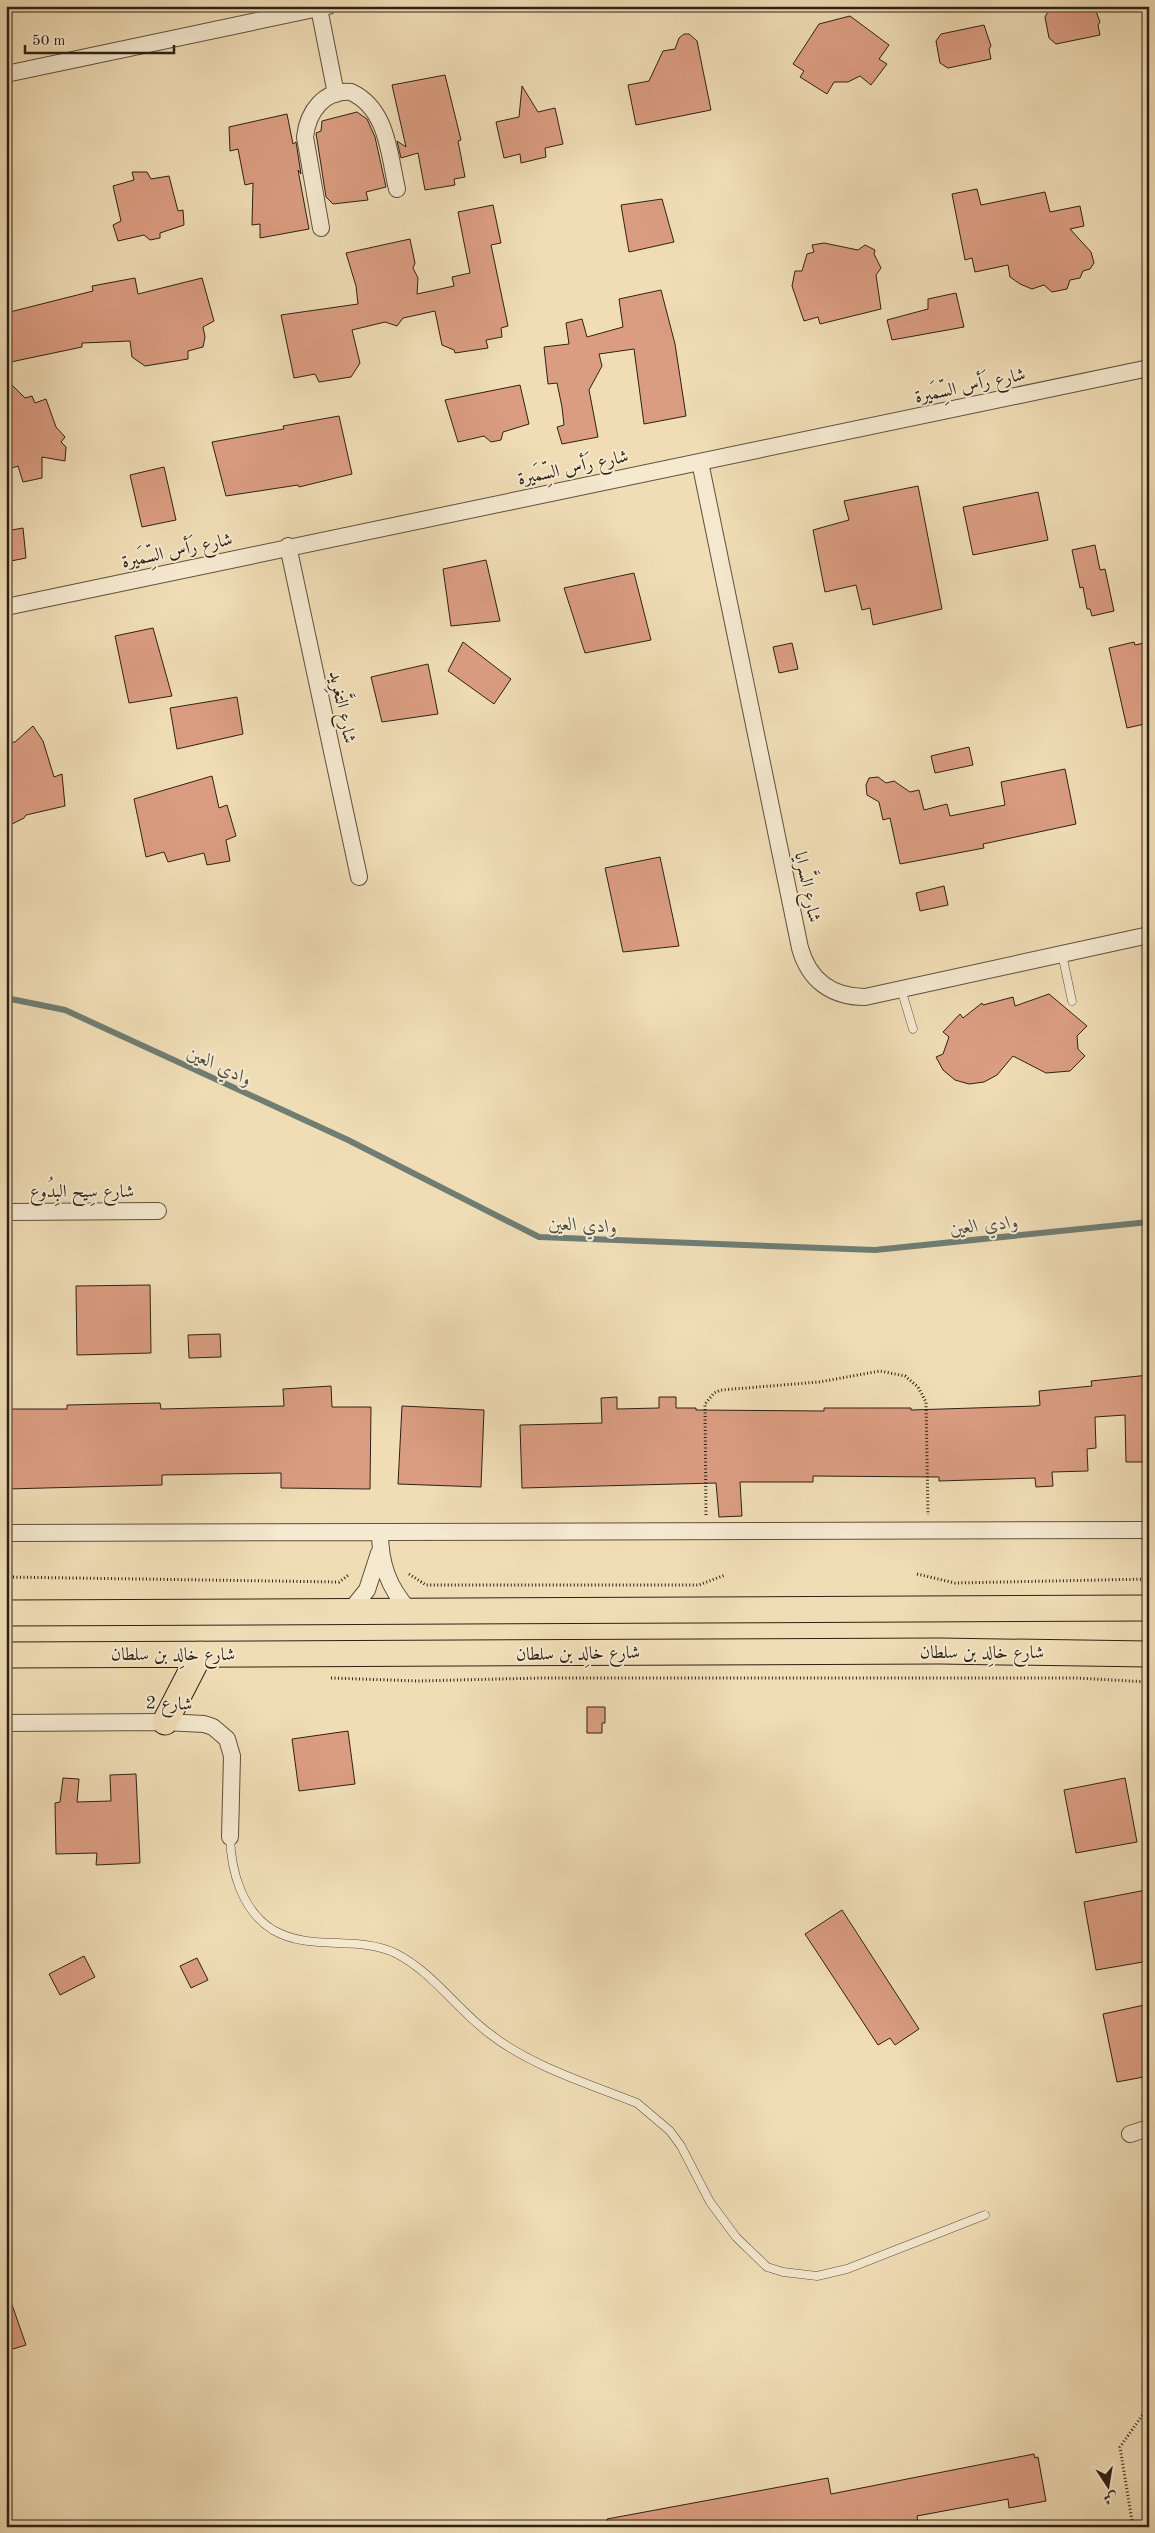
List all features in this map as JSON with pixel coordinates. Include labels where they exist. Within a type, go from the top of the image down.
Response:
[{"type":"main road","points":[[6,1613],[1149,1608]]},
{"type":"main road","name":"شارع خالِد بن سلطان","points":[[6,1655],[890,1651],[1149,1654]]},
{"type":"main road","points":[[165,1722],[200,1654]]},
{"type":"street","points":[[6,74],[323,7],[336,94]]},
{"type":"street","points":[[321,228],[305,143],[306,130],[320,101],[326,96],[345,92],[356,95],[380,119],[396,189]]},
{"type":"street","name":"شارع رَأس السِّمَيرة","points":[[6,607],[288,546],[1149,368]]},
{"type":"street","name":"شارع السَّرايا","points":[[700,462],[804,960],[818,981],[840,994],[865,997],[1149,935]]},
{"type":"street","name":"شارع التَّغرِيد","points":[[288,546],[359,877]]},
{"type":"street","name":"شارع سِيح البِدُوع","points":[[6,1212],[158,1211]]},
{"type":"street","points":[[6,1534],[1149,1530]]},
{"type":"street","points":[[380,1532],[380,1551],[390,1583],[409,1610]]},
{"type":"street","points":[[350,1611],[367,1590],[380,1551]]},
{"type":"street","name":"شارع 2","points":[[6,1723],[165,1722],[204,1724],[221,1732],[227,1740],[232,1756],[230,1837]]},
{"type":"street","points":[[1130,2134],[1149,2128]]},
{"type":"lane","points":[[1062,954],[1072,1001]]},
{"type":"lane","points":[[901,989],[913,1030]]},
{"type":"lane","points":[[230,1837],[233,1868],[238,1884],[252,1909],[273,1930],[302,1940],[365,1945],[393,1952],[424,1971],[474,2021],[509,2048],[529,2059],[637,2104],[660,2120],[681,2146],[698,2182],[723,2220],[767,2267],[801,2275],[832,2273],[985,2215]]},
{"type":"path","points":[[706,1531],[705,1404],[714,1393],[729,1388],[819,1382],[880,1371],[905,1376],[918,1387],[926,1402],[928,1530]]},
{"type":"path","points":[[6,1577],[339,1582],[350,1574]]},
{"type":"path","points":[[409,1574],[426,1585],[699,1585],[725,1574]]},
{"type":"path","points":[[917,1574],[955,1583],[1149,1579]]},
{"type":"path","points":[[322,1678],[417,1682],[542,1678],[1076,1678],[1149,1682]]},
{"type":"path","points":[[1133,2527],[1120,2448],[1149,2406]]},
{"type":"building","points":[[1065,6],[1094,6],[1100,22],[1098,25],[1100,35],[1056,44],[1049,38],[1045,17],[1049,10]]},
{"type":"building","points":[[850,16],[889,45],[879,59],[887,64],[871,85],[860,76],[848,82],[834,82],[827,94],[800,77],[804,71],[793,64],[819,24]]},
{"type":"building","points":[[984,25],[991,46],[989,49],[991,59],[948,68],[940,63],[936,41],[941,34]]},
{"type":"building","points":[[684,34],[689,34],[697,41],[711,110],[636,125],[628,85],[649,81],[663,51],[675,49],[679,38]]},
{"type":"building","points":[[445,75],[461,140],[458,141],[465,177],[454,179],[455,185],[425,190],[418,153],[401,158],[397,141],[406,147],[392,85]]},
{"type":"building","points":[[522,86],[538,112],[555,108],[563,144],[545,148],[546,157],[521,163],[520,154],[504,158],[496,122],[519,117]]},
{"type":"building","points":[[357,112],[367,119],[375,137],[386,187],[366,192],[368,200],[333,204],[326,197],[316,133],[321,131],[322,121]]},
{"type":"building","points":[[287,114],[293,144],[296,142],[301,174],[298,170],[309,229],[260,238],[260,224],[252,225],[253,183],[245,185],[238,149],[230,151],[229,127]]},
{"type":"building","points":[[132,172],[147,172],[151,179],[169,176],[178,211],[183,210],[184,225],[160,233],[160,238],[150,240],[144,235],[118,241],[113,225],[121,221],[113,186],[134,180]]},
{"type":"building","points":[[977,189],[981,205],[1045,192],[1050,212],[1080,206],[1084,226],[1070,229],[1091,252],[1094,263],[1090,269],[1083,271],[1080,278],[1070,280],[1067,289],[1052,292],[1044,285],[1032,289],[1020,284],[1010,277],[1008,265],[975,272],[972,258],[965,260],[952,194]]},
{"type":"building","points":[[662,199],[674,242],[629,252],[621,205]]},
{"type":"building","points":[[493,205],[501,243],[491,245],[508,326],[501,328],[502,337],[486,340],[488,348],[455,353],[454,350],[442,345],[435,311],[403,318],[397,326],[385,322],[352,330],[360,363],[351,377],[319,382],[315,374],[294,378],[281,315],[358,304],[356,286],[346,253],[410,239],[415,263],[413,268],[418,278],[417,294],[454,286],[452,277],[470,273],[458,212]]},
{"type":"building","points":[[824,243],[858,250],[865,245],[875,250],[874,254],[881,268],[876,275],[881,309],[820,324],[818,317],[804,321],[792,286],[795,271],[802,271],[807,254],[814,252],[812,245]]},
{"type":"building","points":[[135,278],[138,294],[202,278],[214,321],[203,327],[205,337],[203,347],[188,351],[188,359],[145,366],[132,357],[130,341],[82,343],[82,347],[6,363],[6,313],[93,291],[92,286]]},
{"type":"building","points":[[661,290],[675,344],[686,416],[644,424],[634,349],[599,354],[602,366],[589,390],[598,437],[562,444],[557,427],[564,425],[562,407],[557,383],[548,384],[544,347],[569,344],[566,323],[582,319],[587,337],[623,327],[619,299]]},
{"type":"building","points":[[956,293],[964,327],[892,340],[887,320],[928,309],[928,299]]},
{"type":"building","points":[[12,385],[25,398],[32,396],[35,403],[46,399],[56,427],[65,437],[61,442],[66,447],[65,461],[42,457],[42,478],[23,482],[18,466],[6,470],[6,402],[9,401]]},
{"type":"building","points":[[520,385],[529,424],[503,432],[501,440],[491,442],[484,436],[458,442],[445,400]]},
{"type":"building","points":[[339,416],[352,474],[299,487],[298,485],[226,496],[212,442],[284,429],[283,426]]},
{"type":"building","points":[[164,467],[176,520],[142,527],[130,475]]},
{"type":"building","points":[[918,486],[942,609],[873,625],[870,608],[862,610],[856,585],[825,592],[813,530],[849,520],[844,501]]},
{"type":"building","points":[[1038,492],[1048,540],[973,555],[963,507]]},
{"type":"building","points":[[23,528],[26,558],[6,562],[6,531]]},
{"type":"building","points":[[1095,545],[1100,570],[1105,569],[1114,611],[1092,616],[1090,609],[1087,609],[1083,587],[1080,588],[1072,550]]},
{"type":"building","points":[[486,560],[500,621],[451,626],[443,569]]},
{"type":"building","points":[[634,573],[651,640],[585,653],[564,588]]},
{"type":"building","points":[[153,628],[172,696],[129,703],[115,636]]},
{"type":"building","points":[[463,642],[511,679],[494,704],[448,671]]},
{"type":"building","points":[[1134,642],[1135,645],[1149,642],[1149,723],[1127,728],[1109,648]]},
{"type":"building","points":[[792,643],[798,669],[779,673],[773,647]]},
{"type":"building","points":[[428,664],[438,714],[382,722],[371,677]]},
{"type":"building","points":[[237,697],[243,734],[177,749],[170,708]]},
{"type":"building","points":[[33,726],[43,741],[54,777],[62,774],[65,806],[26,815],[24,818],[6,827],[6,743],[15,742]]},
{"type":"building","points":[[969,747],[973,765],[935,773],[931,756]]},
{"type":"building","points":[[1065,769],[1076,824],[983,844],[984,848],[900,864],[890,818],[883,820],[879,802],[867,795],[866,785],[869,778],[878,777],[886,783],[894,781],[910,792],[919,790],[924,810],[947,804],[950,816],[1005,805],[1001,782]]},
{"type":"building","points":[[212,776],[219,808],[227,805],[236,836],[226,840],[230,861],[207,865],[204,853],[168,862],[164,852],[146,857],[134,799]]},
{"type":"building","points":[[660,857],[679,946],[623,952],[605,868]]},
{"type":"building","points":[[944,886],[948,905],[920,911],[916,893]]},
{"type":"building","points":[[1049,994],[1087,1026],[1077,1036],[1078,1049],[1085,1056],[1070,1071],[1046,1073],[1013,1056],[997,1075],[984,1082],[969,1084],[955,1080],[943,1070],[936,1057],[943,1054],[949,1037],[943,1032],[960,1014],[963,1018],[982,1003],[983,1005],[1013,997],[1015,1006]]},
{"type":"building","points":[[150,1285],[151,1353],[77,1355],[76,1286]]},
{"type":"building","points":[[220,1334],[221,1357],[189,1358],[188,1335]]},
{"type":"building","points":[[1149,1375],[1149,1462],[1126,1462],[1125,1415],[1095,1417],[1096,1448],[1087,1449],[1088,1471],[1052,1472],[1053,1486],[1036,1487],[1035,1478],[939,1481],[939,1477],[813,1476],[813,1482],[740,1482],[742,1516],[719,1517],[716,1483],[522,1488],[520,1425],[602,1423],[601,1398],[617,1397],[617,1409],[659,1408],[659,1397],[676,1397],[676,1408],[696,1408],[696,1410],[824,1411],[824,1408],[911,1408],[911,1410],[1036,1406],[1040,1405],[1039,1391],[1092,1386],[1091,1381]]},
{"type":"building","points":[[331,1386],[332,1407],[371,1407],[370,1489],[281,1488],[281,1473],[162,1475],[162,1485],[6,1489],[6,1409],[67,1409],[67,1405],[160,1403],[161,1409],[284,1406],[283,1389]]},
{"type":"building","points":[[402,1406],[484,1410],[481,1487],[398,1484]]},
{"type":"building","points":[[587,1707],[605,1707],[605,1723],[602,1723],[602,1733],[587,1733]]},
{"type":"building","points":[[348,1731],[355,1784],[299,1791],[292,1739]]},
{"type":"building","points":[[136,1774],[140,1863],[96,1865],[97,1853],[56,1854],[55,1803],[60,1802],[63,1778],[79,1779],[77,1802],[111,1801],[110,1775]]},
{"type":"building","points":[[1125,1778],[1137,1842],[1076,1853],[1064,1790]]},
{"type":"building","points":[[1146,1890],[1149,1906],[1149,1961],[1096,1970],[1084,1902]]},
{"type":"building","points":[[842,1910],[919,2029],[895,2045],[890,2038],[878,2045],[805,1934]]},
{"type":"building","points":[[84,1956],[95,1977],[60,1995],[49,1974]]},
{"type":"building","points":[[197,1958],[208,1980],[191,1988],[180,1966]]},
{"type":"building","points":[[1149,2004],[1149,2076],[1117,2082],[1103,2014]]},
{"type":"building","points":[[9,2296],[26,2345],[6,2351],[6,2297]]},
{"type":"building","points":[[1034,2454],[1035,2458],[1038,2457],[1046,2501],[1009,2508],[1008,2499],[917,2516],[918,2523],[896,2527],[608,2527],[607,2519],[828,2478],[831,2494]]},
{"type":"waterway","name":"وادي العين","points":[[6,998],[65,1010],[348,1140],[539,1237],[875,1250],[1149,1222]]}]
